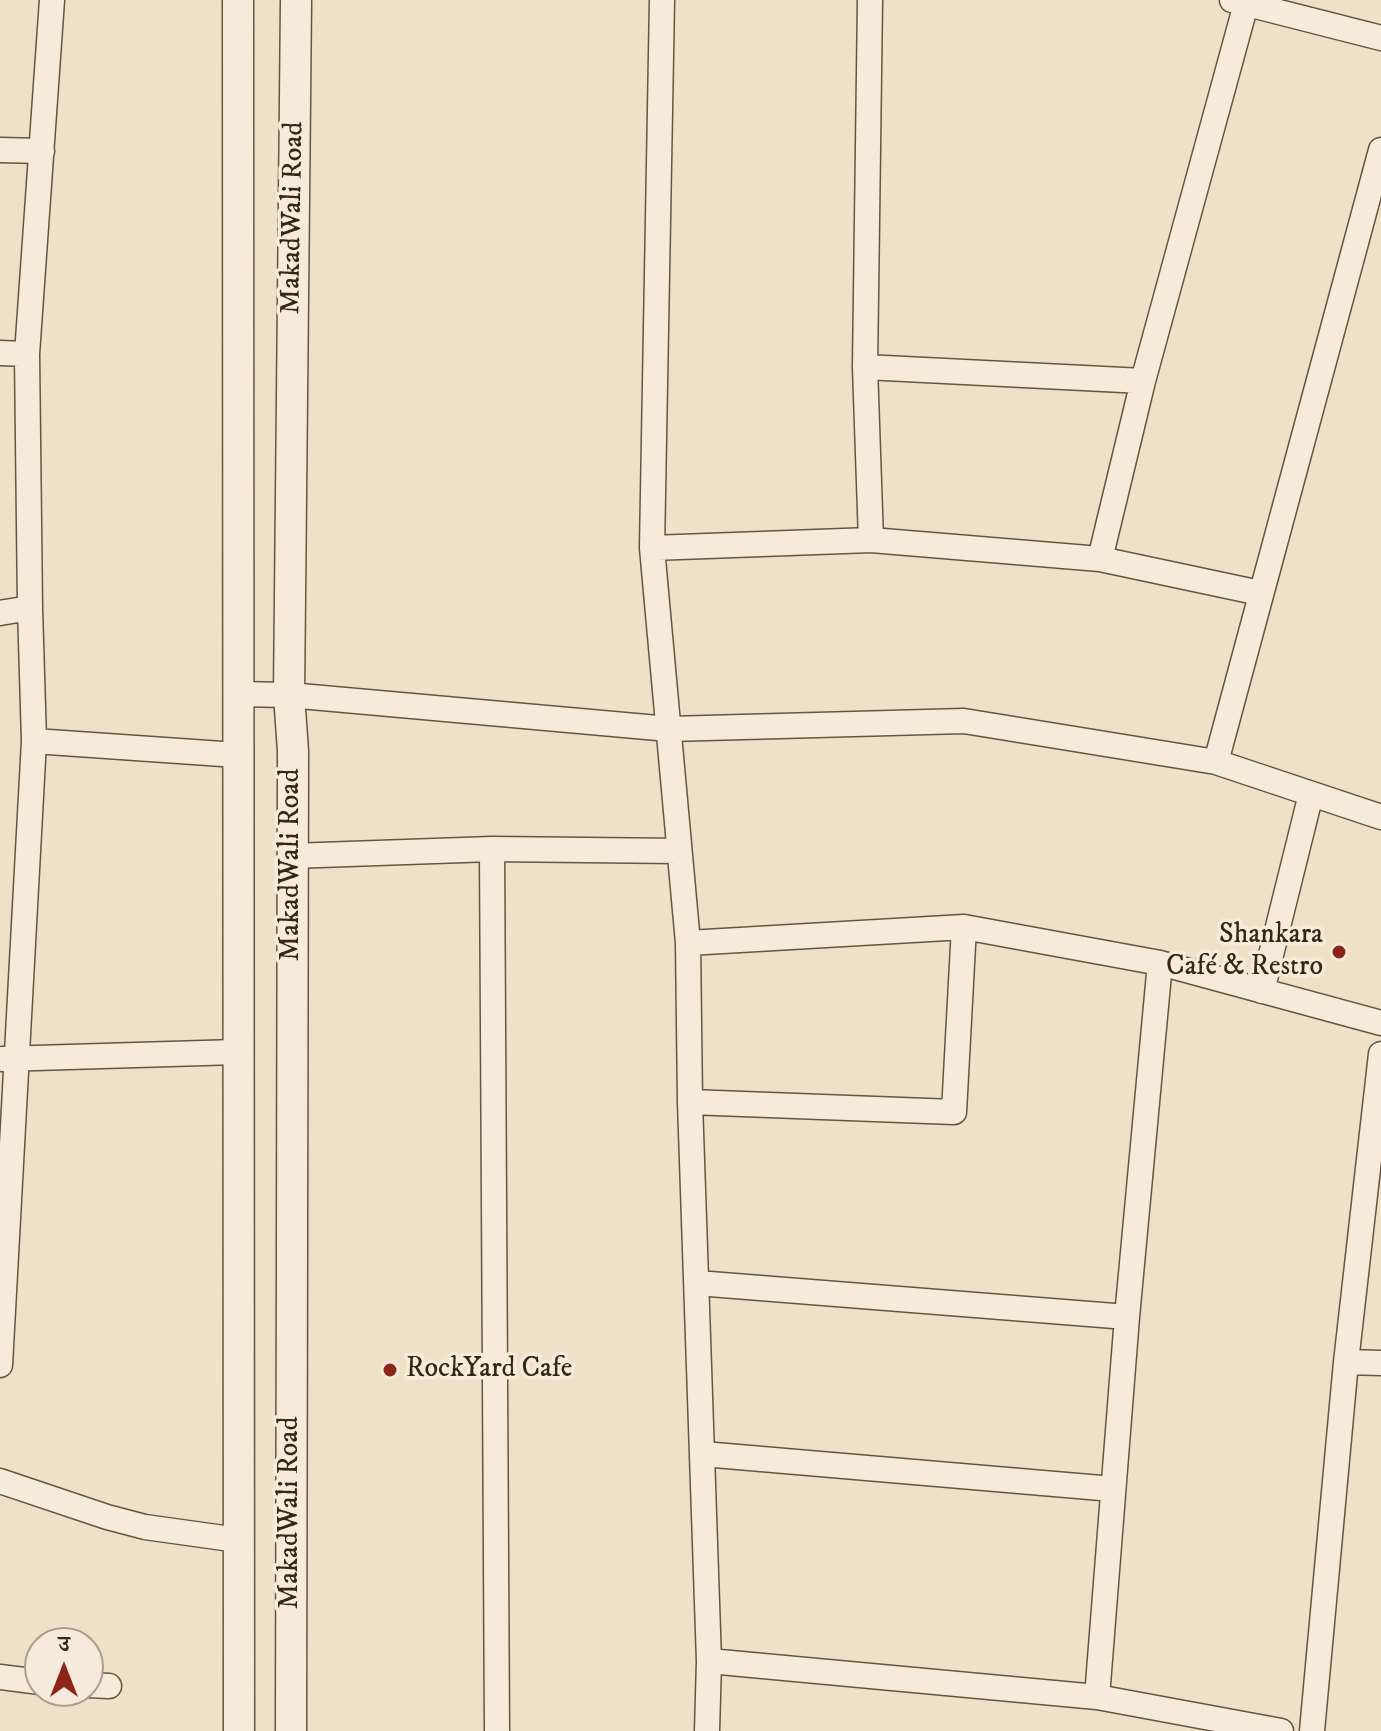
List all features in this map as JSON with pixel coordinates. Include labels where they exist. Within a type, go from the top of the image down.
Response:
[{"type":"street","points":[[0,1365],[8,1058],[34,741],[27,354],[52,0]]},
{"type":"street","points":[[238,0],[239,1731]]},
{"type":"street","name":"MakadWali Road","points":[[291,1731],[293,751],[289,695],[296,0]]},
{"type":"street","points":[[662,0],[652,548],[688,943],[690,1102],[709,1661],[707,1731]]},
{"type":"street","points":[[870,0],[865,367],[871,540]]},
{"type":"street","points":[[1100,559],[1239,2],[1381,38]]},
{"type":"street","points":[[0,150],[42,151]]},
{"type":"street","points":[[1216,762],[1381,150]]},
{"type":"street","points":[[0,353],[27,354]]},
{"type":"street","points":[[865,367],[1143,381]]},
{"type":"street","points":[[652,548],[871,540],[1100,559],[1260,593]]},
{"type":"street","points":[[0,613],[30,608]]},
{"type":"street","points":[[237,694],[289,695],[669,729],[964,721],[1216,762],[1381,817]]},
{"type":"street","points":[[34,741],[237,755]]},
{"type":"street","points":[[1262,991],[1311,794]]},
{"type":"street","points":[[291,856],[492,849],[679,851]]},
{"type":"street","points":[[492,849],[497,1731]]},
{"type":"street","points":[[688,943],[964,927],[1160,963],[1381,1023]]},
{"type":"street","points":[[690,1102],[954,1112],[964,927]]},
{"type":"street","points":[[1097,1697],[1127,1317],[1160,963]]},
{"type":"street","points":[[8,1058],[237,1052]]},
{"type":"street","points":[[1312,1731],[1346,1362],[1381,1054]]},
{"type":"street","points":[[697,1283],[1127,1317]]},
{"type":"street","points":[[1346,1362],[1381,1363]]},
{"type":"street","points":[[703,1454],[1113,1489]]},
{"type":"street","points":[[0,1481],[145,1527],[238,1540]]},
{"type":"street","points":[[709,1661],[1097,1697],[1281,1731]]},
{"type":"street","points":[[0,1677],[24,1680]]},
{"type":"place","name":"Shankara Café & Restro","points":[[1339,952]]},
{"type":"place","name":"RockYard Cafe","points":[[390,1370]]}]
